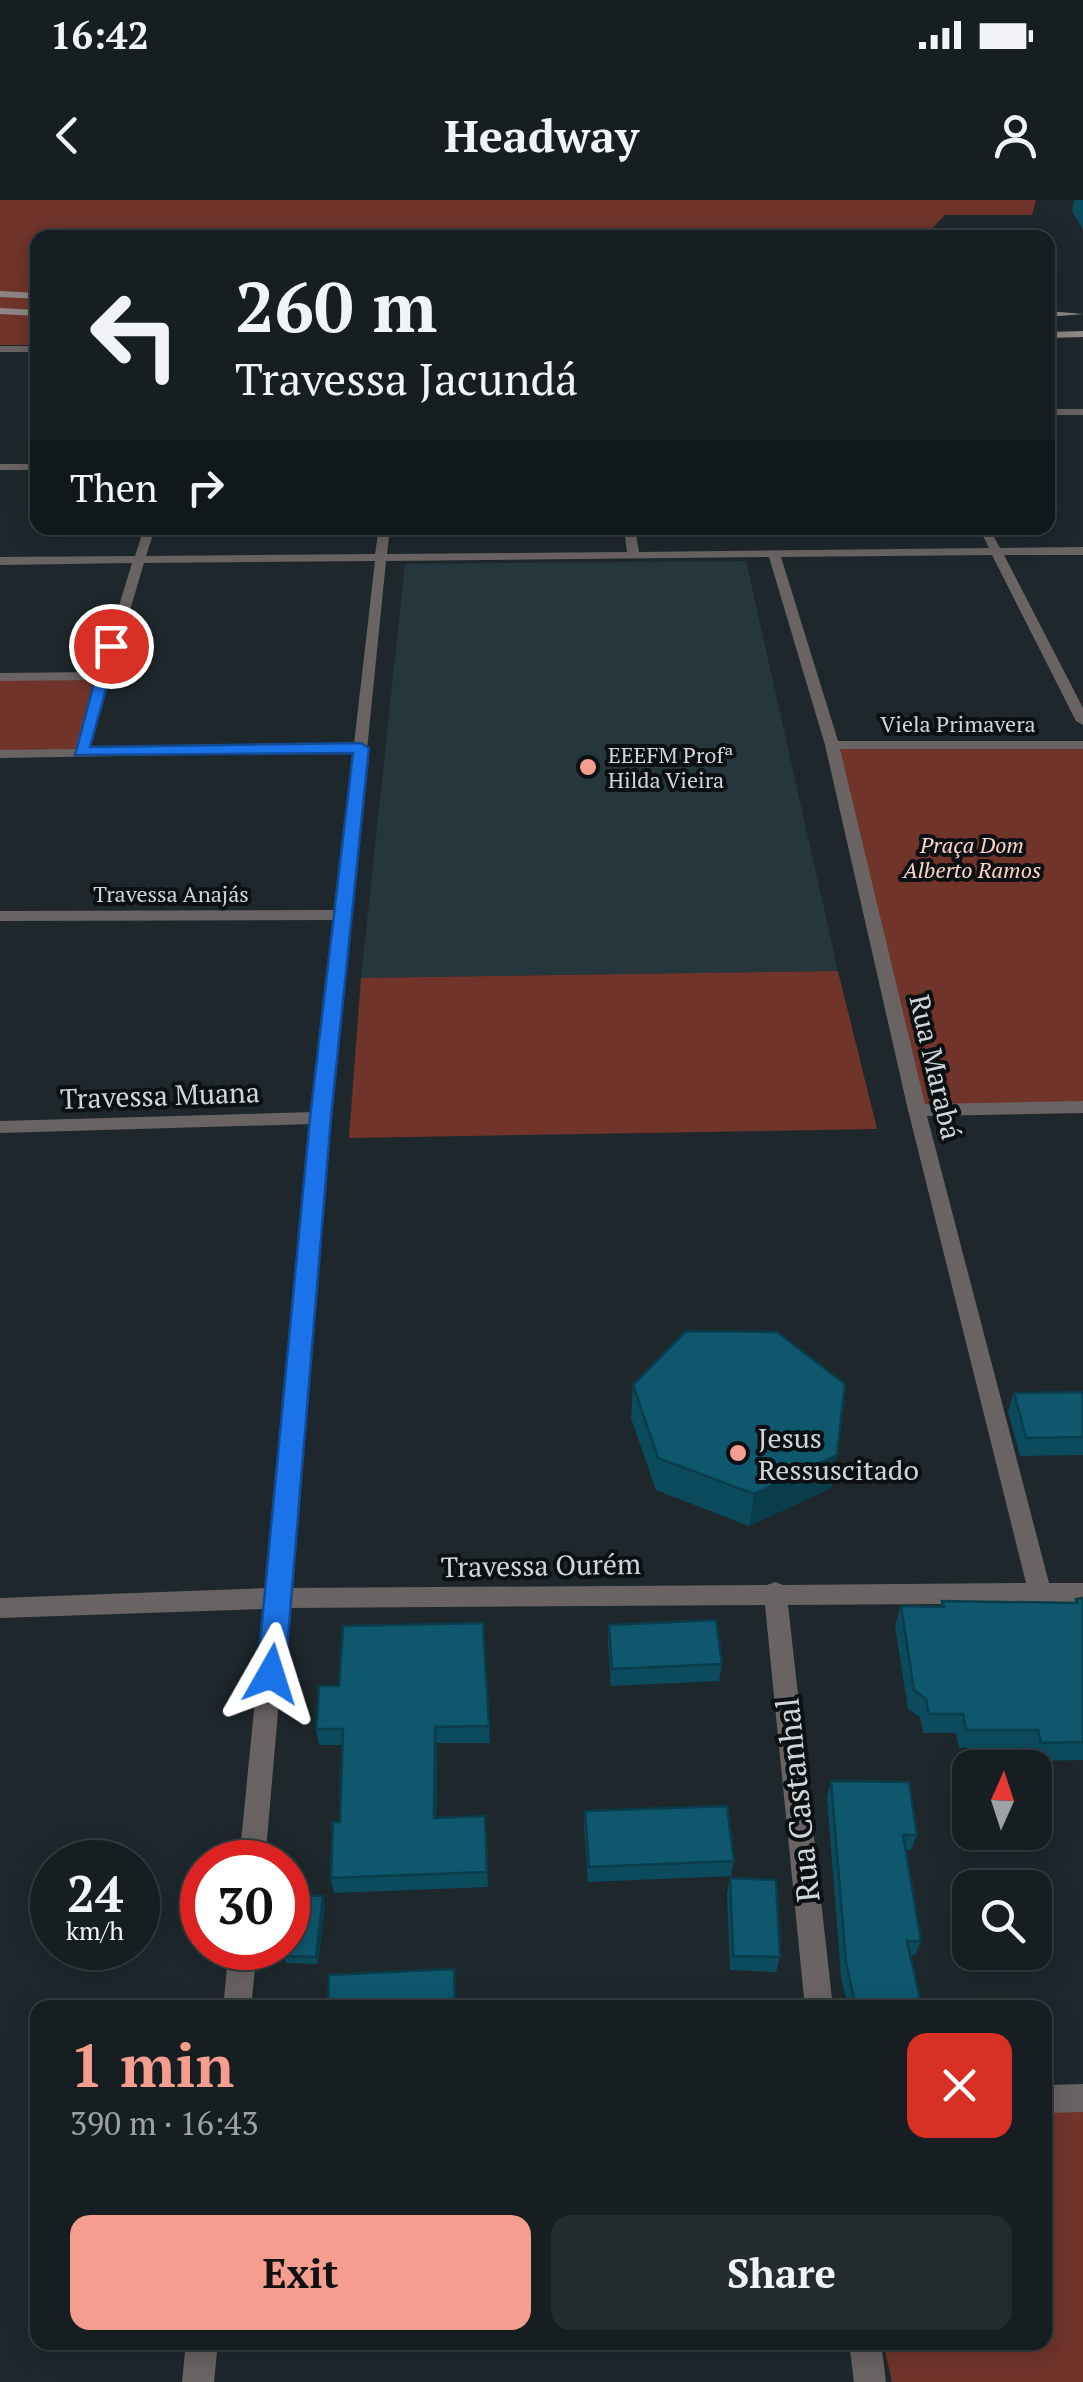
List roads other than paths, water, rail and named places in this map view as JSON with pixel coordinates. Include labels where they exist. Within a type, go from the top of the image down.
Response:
[{"type":"main road","points":[[0,294],[30,296]]},
{"type":"main road","points":[[0,311],[30,313]]},
{"type":"main road","points":[[1055,314],[1080,313],[1076,322],[1083,331]]},
{"type":"main road","points":[[1055,334],[1083,331]]},
{"type":"street","points":[[1066,239],[1083,238]]},
{"type":"street","points":[[0,349],[30,349]]},
{"type":"street","points":[[1055,412],[1083,412]]},
{"type":"street","points":[[0,467],[30,467]]},
{"type":"street","points":[[81,752],[147,535]]},
{"type":"street","points":[[254,1840],[321,1118],[383,535]]},
{"type":"street","points":[[630,535],[633,554]]},
{"type":"street","points":[[987,535],[1083,721]]},
{"type":"street","points":[[0,561],[1083,551]]},
{"type":"street","name":"Rua Marabá","points":[[774,554],[832,746],[917,1110],[1040,1594]]},
{"type":"street","points":[[0,677],[102,676]]},
{"type":"street","name":"Viela Primavera","points":[[832,746],[1083,745]]},
{"type":"street","points":[[0,754],[361,748]]},
{"type":"street","name":"Travessa Anajás","points":[[0,916],[343,915]]},
{"type":"street","points":[[917,1110],[1083,1107]]},
{"type":"street","name":"Travessa Muana","points":[[0,1128],[321,1118]]},
{"type":"street","name":"Rua Castanhal","points":[[775,1592],[819,2000]]},
{"type":"street","name":"Travessa Ourém","points":[[0,1608],[279,1598],[1083,1593]]},
{"type":"street","points":[[238,2000],[241,1970]]},
{"type":"street","points":[[1052,2099],[1083,2098]]},
{"type":"street","points":[[198,2382],[201,2350]]},
{"type":"street","points":[[865,2350],[870,2382]]},
{"type":"place","name":"EEEFM Profª Hilda Vieira","points":[[588,767]]},
{"type":"place","name":"Jesus Ressuscitado","points":[[738,1453]]},
{"type":"park label","name":"Praça Dom Alberto Ramos","points":[[972,856]]}]
